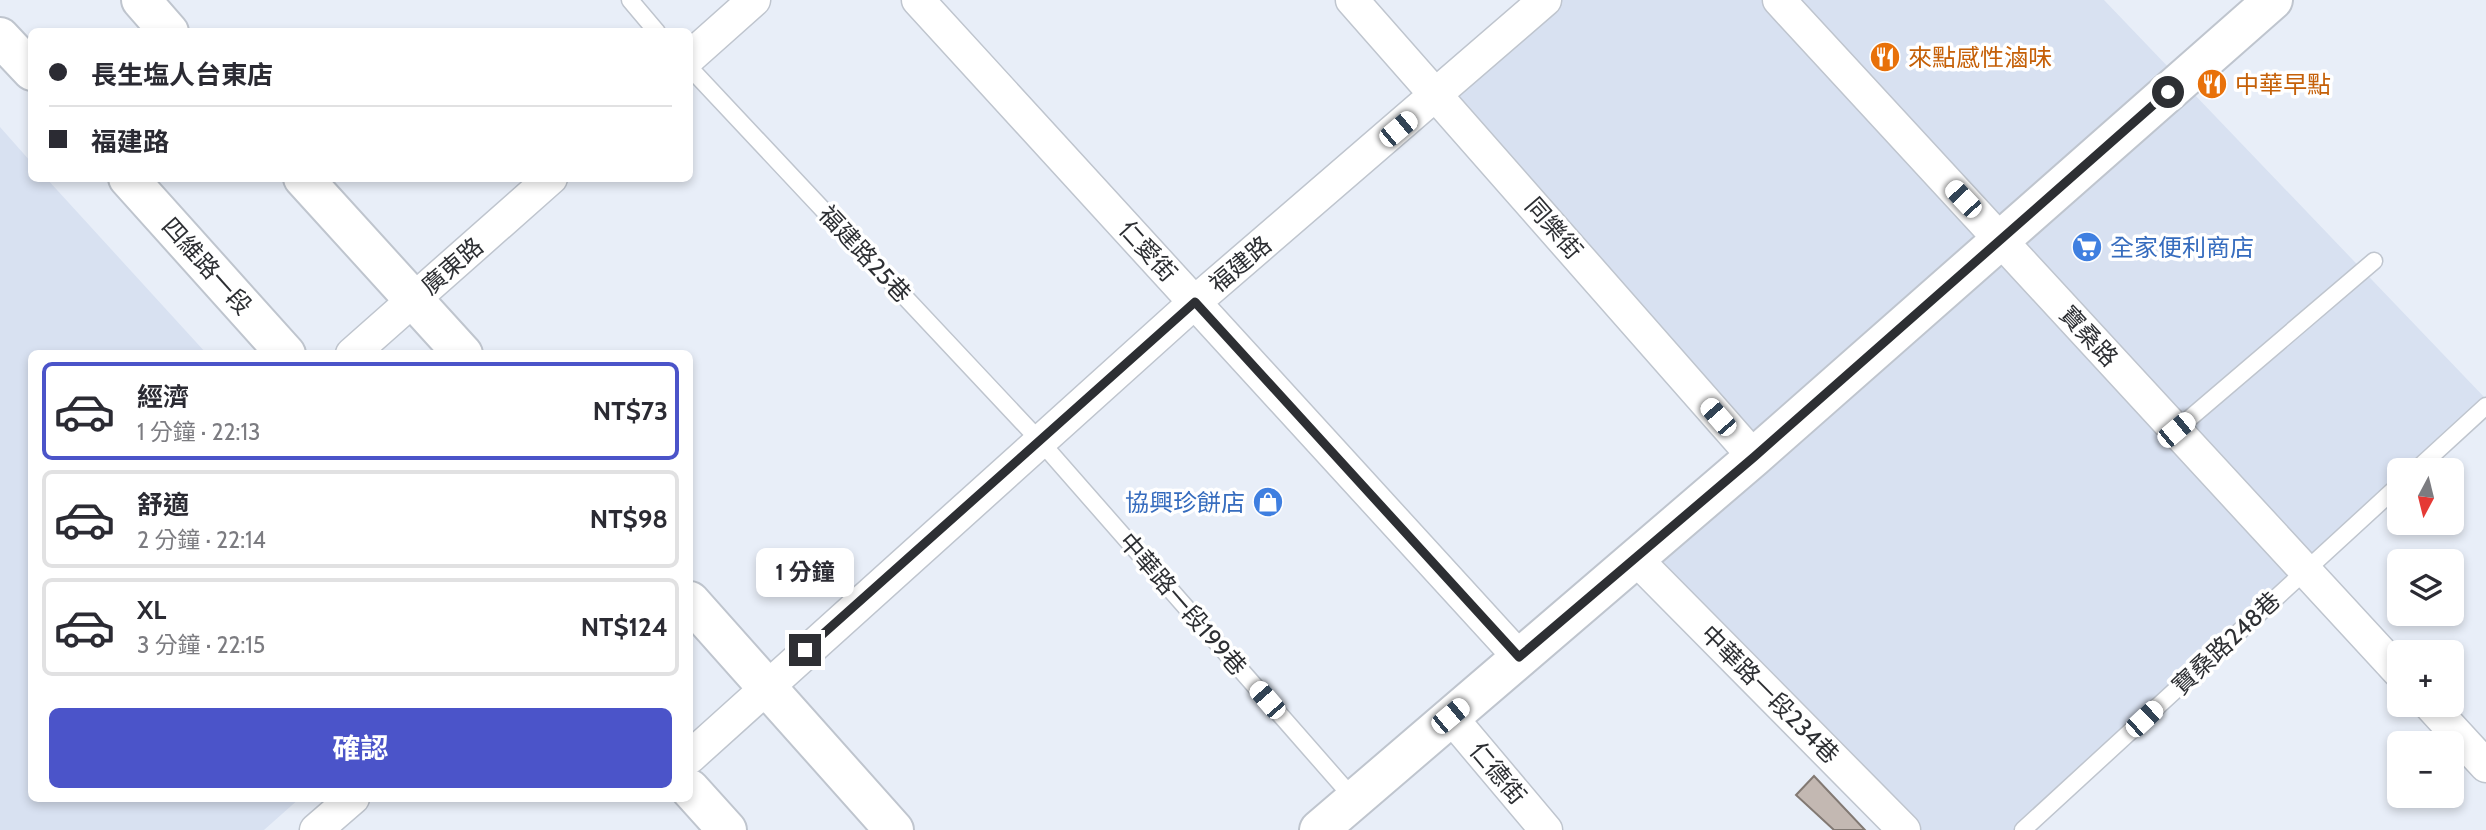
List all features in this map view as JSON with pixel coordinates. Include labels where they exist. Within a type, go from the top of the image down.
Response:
[{"type":"street","points":[[141,0],[166,28]]},
{"type":"street","points":[[693,54],[754,0]]},
{"type":"street","name":"仁愛街","points":[[918,0],[1519,657]]},
{"type":"street","name":"同樂街","points":[[1352,0],[1754,457]]},
{"type":"street","name":"福建路","points":[[693,754],[766,685],[1195,302],[1545,0]]},
{"type":"street","name":"寶桑路","points":[[1779,0],[2387,659]]},
{"type":"street","points":[[1319,830],[1754,457],[2273,0]]},
{"type":"street","points":[[0,37],[28,67]]},
{"type":"street","name":"四維路一段","points":[[132,182],[282,350]]},
{"type":"street","points":[[307,182],[459,350]]},
{"type":"street","name":"廣東路","points":[[357,350],[547,182]]},
{"type":"street","name":"中華路一段234巷","points":[[1636,558],[1904,830]]},
{"type":"street","points":[[693,604],[894,830]]},
{"type":"street","name":"仁德街","points":[[1450,716],[1546,830]]},
{"type":"street","points":[[2441,717],[2486,766]]},
{"type":"street","points":[[693,792],[727,830]]},
{"type":"street","points":[[316,830],[348,802]]},
{"type":"lane","points":[[629,0],[654,28]]},
{"type":"lane","name":"福建路25巷","points":[[693,71],[1040,441]]},
{"type":"lane","points":[[2176,430],[2374,261]]},
{"type":"lane","points":[[2429,458],[2486,406]]},
{"type":"lane","name":"中華路一段199巷","points":[[1040,441],[1354,799]]},
{"type":"lane","name":"寶桑路248巷","points":[[2023,830],[2387,496]]},
{"type":"shaded area","points":[[1546,0],[2104,0],[2486,399],[2429,458],[2387,458],[2387,497],[2024,830],[1904,830],[1635,558],[1753,457],[1438,95]]},
{"type":"shaded area","points":[[0,127],[28,159],[28,182],[50,182],[203,350],[28,350],[28,802],[296,802],[264,830],[0,830]]},
{"type":"building","points":[[1814,776],[1865,830],[1834,830],[1796,795]]},
{"type":"place","name":"來點感性滷味","points":[[1885,57]]},
{"type":"place","name":"中華早點","points":[[2212,84]]},
{"type":"place","name":"全家便利商店","points":[[2087,247]]},
{"type":"place","name":"協興珍餅店","points":[[1268,502]]},
{"type":"route","points":[[805,650],[1195,302],[1519,657],[1754,457],[2168,92]]}]
